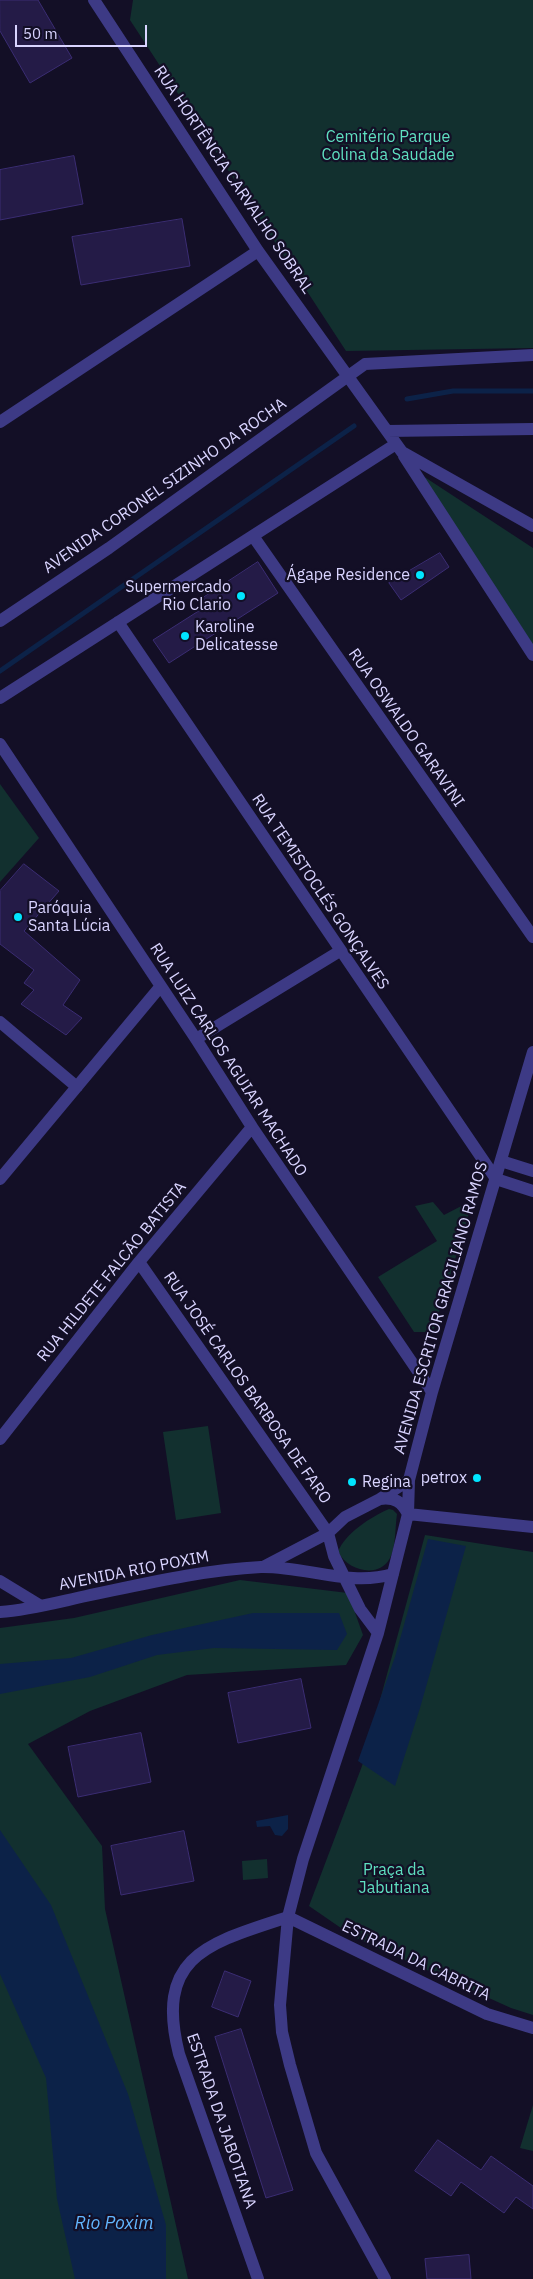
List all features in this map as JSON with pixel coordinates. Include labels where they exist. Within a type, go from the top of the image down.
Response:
[{"type":"street","name":"RUA HORTÊNCIA CARVALHO SOBRAL","points":[[94,0],[258,251],[399,448]]},
{"type":"street","points":[[0,422],[258,251]]},
{"type":"street","name":"AVENIDA CORONEL SIZINHO DA ROCHA","points":[[0,621],[117,542],[365,364],[533,355]]},
{"type":"street","points":[[387,431],[533,429]]},
{"type":"street","points":[[399,448],[533,526]]},
{"type":"street","points":[[0,698],[253,536],[399,448]]},
{"type":"street","points":[[399,448],[533,655]]},
{"type":"street","name":"RUA OSWALDO GARAVINI","points":[[253,536],[533,937]]},
{"type":"street","name":"RUA TEMISTOCLÉS GONÇALVES","points":[[118,622],[496,1179]]},
{"type":"street","name":"RUA LUIZ CARLOS AGUIAR MACHADO","points":[[0,744],[196,1039],[252,1127],[432,1392]]},
{"type":"street","points":[[196,1039],[340,951]]},
{"type":"street","points":[[0,1179],[160,987]]},
{"type":"street","points":[[0,1022],[77,1087]]},
{"type":"street","name":"AVENIDA ESCRITOR GRACILIANO RAMOS","points":[[385,2279],[316,2153],[290,2065],[282,2032],[280,2006],[288,1917],[303,1859],[378,1633],[408,1514],[409,1480],[432,1392],[533,1052]]},
{"type":"street","name":"RUA HILDETE FALCÃO BATISTA","points":[[0,1439],[139,1262],[252,1127]]},
{"type":"street","points":[[501,1161],[533,1171]]},
{"type":"street","points":[[496,1179],[533,1191]]},
{"type":"street","name":"RUA JOSÉ CARLOS BARBOSA DE FARO","points":[[139,1262],[328,1533]]},
{"type":"street","name":"AVENIDA RIO POXIM","points":[[263,1567],[328,1533],[345,1518],[380,1499],[409,1480]]},
{"type":"street","points":[[380,1499],[398,1500],[408,1514],[533,1527]]},
{"type":"street","points":[[328,1533],[334,1556],[347,1578],[360,1609],[378,1633]]},
{"type":"street","name":"AVENIDA RIO POXIM","points":[[0,1612],[41,1606],[186,1575],[263,1567],[347,1578],[377,1578],[393,1574]]},
{"type":"street","name":"AVENIDA RIO POXIM","points":[[0,1581],[41,1606]]},
{"type":"street","name":"ESTRADA DA CABRITA","points":[[288,1917],[487,2014],[533,2028]]},
{"type":"street","name":"ESTRADA DA JABOTIANA","points":[[258,2279],[179,2054],[173,2032],[172,2011],[177,1988],[184,1970],[196,1956],[213,1943],[288,1917]]},
{"type":"green space","name":"Cemitério Parque Colina da Saudade","points":[[133,0],[533,0],[533,348],[346,351],[130,20]]},
{"type":"green space","points":[[423,476],[533,548],[533,645]]},
{"type":"green space","points":[[0,784],[39,838],[0,882]]},
{"type":"green space","points":[[473,1200],[433,1332],[414,1332],[378,1277],[437,1241],[415,1206],[433,1202],[444,1215]]},
{"type":"green space","points":[[208,1426],[221,1513],[176,1520],[163,1432]]},
{"type":"green space","points":[[389,1509],[397,1514],[392,1553],[385,1565],[379,1569],[364,1570],[349,1564],[338,1552],[346,1538],[359,1526]]},
{"type":"green space","name":"Praça da Jabutiana","points":[[425,1535],[533,1552],[533,2015],[511,2008],[354,1937],[309,1906],[362,1766]]},
{"type":"green space","points":[[240,1580],[348,1593],[363,1635],[346,1665],[187,1675],[90,1711],[28,1744],[102,1846],[105,1909],[188,2279],[0,2279],[0,1628],[74,1618]]},
{"type":"green space","points":[[267,1859],[268,1878],[243,1880],[242,1861]]},
{"type":"green space","points":[[533,2105],[533,2151],[520,2148]]},
{"type":"water","points":[[428,1539],[466,1546],[420,1708],[395,1786],[358,1761],[395,1657]]},
{"type":"water","points":[[253,1613],[339,1613],[347,1634],[337,1650],[214,1648],[157,1655],[90,1677],[0,1694],[0,1664],[71,1658],[152,1635]]},
{"type":"water","points":[[288,1815],[288,1829],[282,1836],[275,1835],[270,1826],[257,1827],[256,1821]]},
{"type":"water","name":"Rio Poxim","points":[[0,1830],[51,1905],[128,2094],[166,2225],[166,2279],[75,2279],[57,2199],[46,2078],[0,1974]]},
{"type":"building","points":[[0,0],[38,0],[72,58],[30,83],[0,31]]},
{"type":"building","points":[[74,156],[83,204],[0,220],[0,170]]},
{"type":"building","points":[[182,219],[190,266],[81,285],[72,237]]},
{"type":"building","name":"Ágape Residence","points":[[440,553],[449,567],[401,600],[389,583]]},
{"type":"building","points":[[258,562],[278,593],[169,663],[153,640],[208,605],[203,598]]},
{"type":"building","points":[[24,864],[59,891],[24,931],[80,980],[63,1005],[82,1018],[66,1035],[21,1004],[34,990],[24,983],[34,970],[0,944],[0,891]]},
{"type":"building","points":[[301,1679],[311,1728],[238,1743],[228,1693]]},
{"type":"building","points":[[141,1733],[151,1782],[78,1797],[68,1747]]},
{"type":"building","points":[[184,1831],[194,1881],[121,1895],[111,1846]]},
{"type":"building","points":[[225,1971],[251,1981],[238,2017],[212,2007]]},
{"type":"building","points":[[241,2029],[293,2190],[266,2198],[215,2037]]},
{"type":"building","points":[[438,2140],[481,2170],[491,2156],[533,2186],[533,2209],[516,2197],[504,2213],[461,2182],[451,2196],[415,2171]]},
{"type":"building","points":[[469,2255],[471,2279],[427,2279],[425,2259]]},
{"type":"waterway","points":[[407,399],[453,391],[533,391]]},
{"type":"waterway","points":[[0,671],[354,426]]},
{"type":"place","name":"Ágape Residence","points":[[420,575]]},
{"type":"place","name":"Supermercado Rio Clario","points":[[241,596]]},
{"type":"place","name":"Karoline Delicatesse","points":[[185,636]]},
{"type":"place","name":"Paróquia Santa Lúcia","points":[[18,917]]},
{"type":"place","name":"petrox","points":[[477,1478]]},
{"type":"place","name":"Regina","points":[[352,1482]]}]
